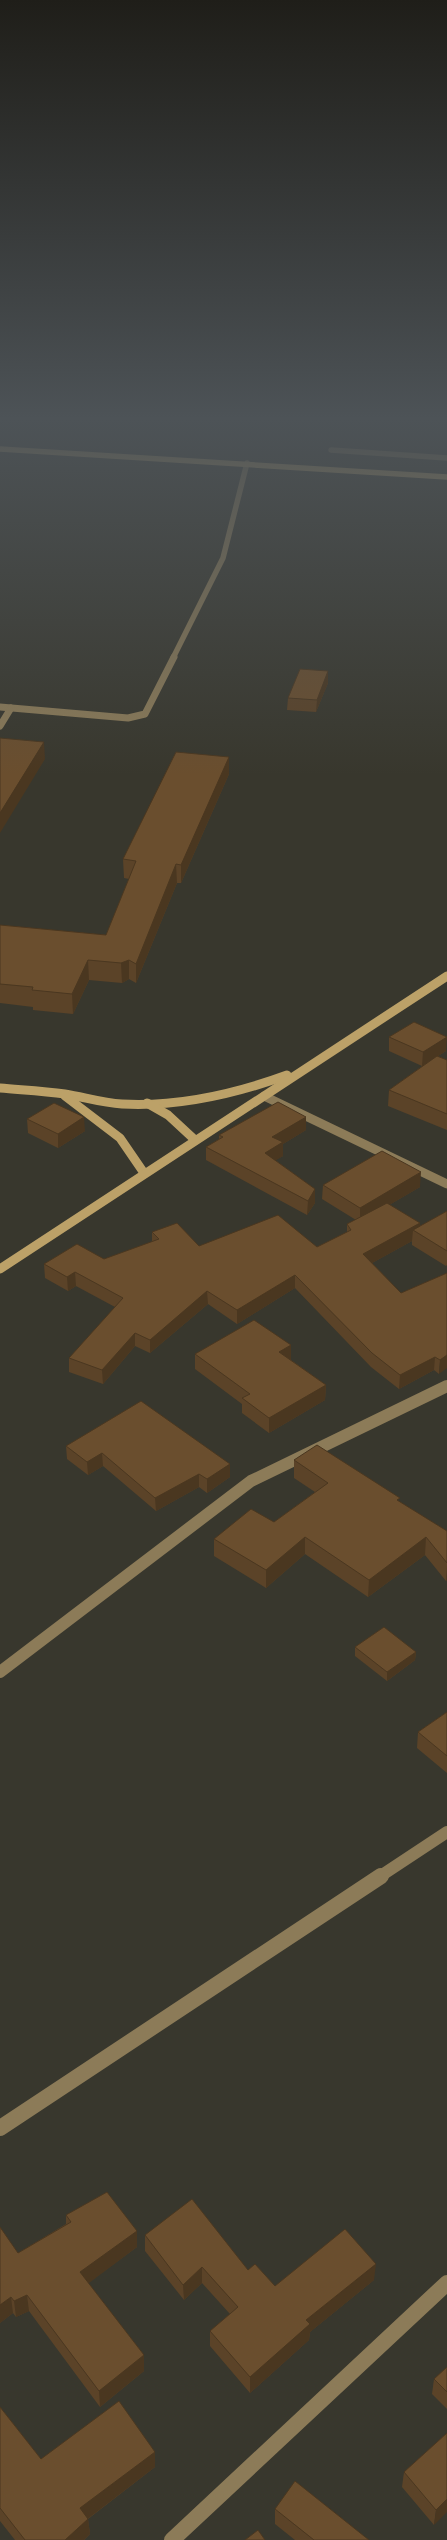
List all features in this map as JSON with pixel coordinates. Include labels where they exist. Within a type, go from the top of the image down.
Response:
[{"type":"street","points":[[0,708],[128,718],[145,714],[222,558],[227,538]]},
{"type":"street","points":[[0,726],[11,708]]},
{"type":"street","points":[[0,1268],[447,976]]},
{"type":"street","points":[[0,1088],[62,1094],[121,1104],[147,1103],[198,1097],[252,1086],[269,1082],[309,1066]]},
{"type":"street","points":[[62,1094],[120,1138],[144,1173]]},
{"type":"street","points":[[264,1096],[447,1184]]},
{"type":"street","points":[[147,1103],[168,1115],[195,1140]]},
{"type":"street","points":[[0,1672],[251,1481],[447,1386]]},
{"type":"street","points":[[0,2128],[447,1832]]},
{"type":"street","points":[[172,2540],[447,2283]]},
{"type":"building","points":[[300,669],[328,671],[317,700],[288,698]]},
{"type":"building","points":[[0,738],[44,742],[0,813]]},
{"type":"building","points":[[176,752],[229,757],[181,865],[176,864],[136,964],[129,960],[121,963],[88,960],[72,994],[32,990],[33,987],[0,984],[0,925],[106,935],[136,861],[123,859]]},
{"type":"building","points":[[414,1022],[447,1037],[423,1052],[389,1037]]},
{"type":"building","points":[[437,1056],[447,1060],[447,1114],[389,1090]]},
{"type":"building","points":[[278,1102],[306,1117],[272,1137],[283,1142],[265,1153],[315,1189],[308,1201],[206,1147],[223,1137],[219,1135]]},
{"type":"building","points":[[54,1103],[84,1117],[58,1134],[27,1119]]},
{"type":"building","points":[[382,1151],[421,1172],[360,1208],[323,1185]]},
{"type":"building","points":[[387,1203],[420,1223],[363,1254],[401,1293],[447,1273],[447,1355],[440,1360],[435,1357],[400,1375],[372,1353],[295,1275],[237,1310],[207,1291],[150,1340],[135,1333],[102,1370],[69,1358],[123,1298],[75,1272],[67,1277],[44,1264],[77,1244],[104,1259],[159,1239],[152,1232],[177,1223],[199,1246],[278,1215],[317,1247],[351,1230],[347,1224]]},
{"type":"building","points":[[447,1211],[447,1251],[413,1230]]},
{"type":"building","points":[[254,1320],[291,1345],[279,1352],[326,1385],[269,1418],[242,1398],[250,1394],[195,1354]]},
{"type":"building","points":[[141,1401],[230,1464],[207,1479],[199,1474],[155,1498],[102,1453],[87,1462],[66,1446]]},
{"type":"building","points":[[317,1445],[400,1498],[397,1500],[447,1531],[447,1563],[426,1537],[369,1580],[305,1537],[266,1570],[214,1539],[251,1509],[274,1522],[328,1483],[294,1460]]},
{"type":"building","points":[[384,1627],[416,1652],[387,1672],[355,1647]]},
{"type":"building","points":[[447,1712],[447,1756],[418,1732]]},
{"type":"building","points":[[107,2192],[137,2231],[80,2272],[144,2355],[99,2391],[27,2295],[14,2301],[11,2297],[0,2305],[0,2227],[18,2253],[71,2222],[66,2215]]},
{"type":"building","points":[[192,2199],[248,2270],[255,2264],[275,2286],[345,2229],[376,2264],[306,2320],[310,2324],[250,2377],[210,2331],[238,2307],[202,2267],[183,2285],[145,2235]]},
{"type":"building","points":[[447,2367],[447,2392],[434,2379]]},
{"type":"building","points":[[119,2401],[155,2452],[80,2508],[88,2519],[65,2540],[25,2540],[0,2508],[0,2407],[41,2459]]},
{"type":"building","points":[[447,2433],[447,2499],[436,2510],[404,2472]]},
{"type":"building","points":[[295,2481],[369,2540],[314,2540],[275,2509]]},
{"type":"building","points":[[258,2530],[265,2540],[245,2540]]}]
